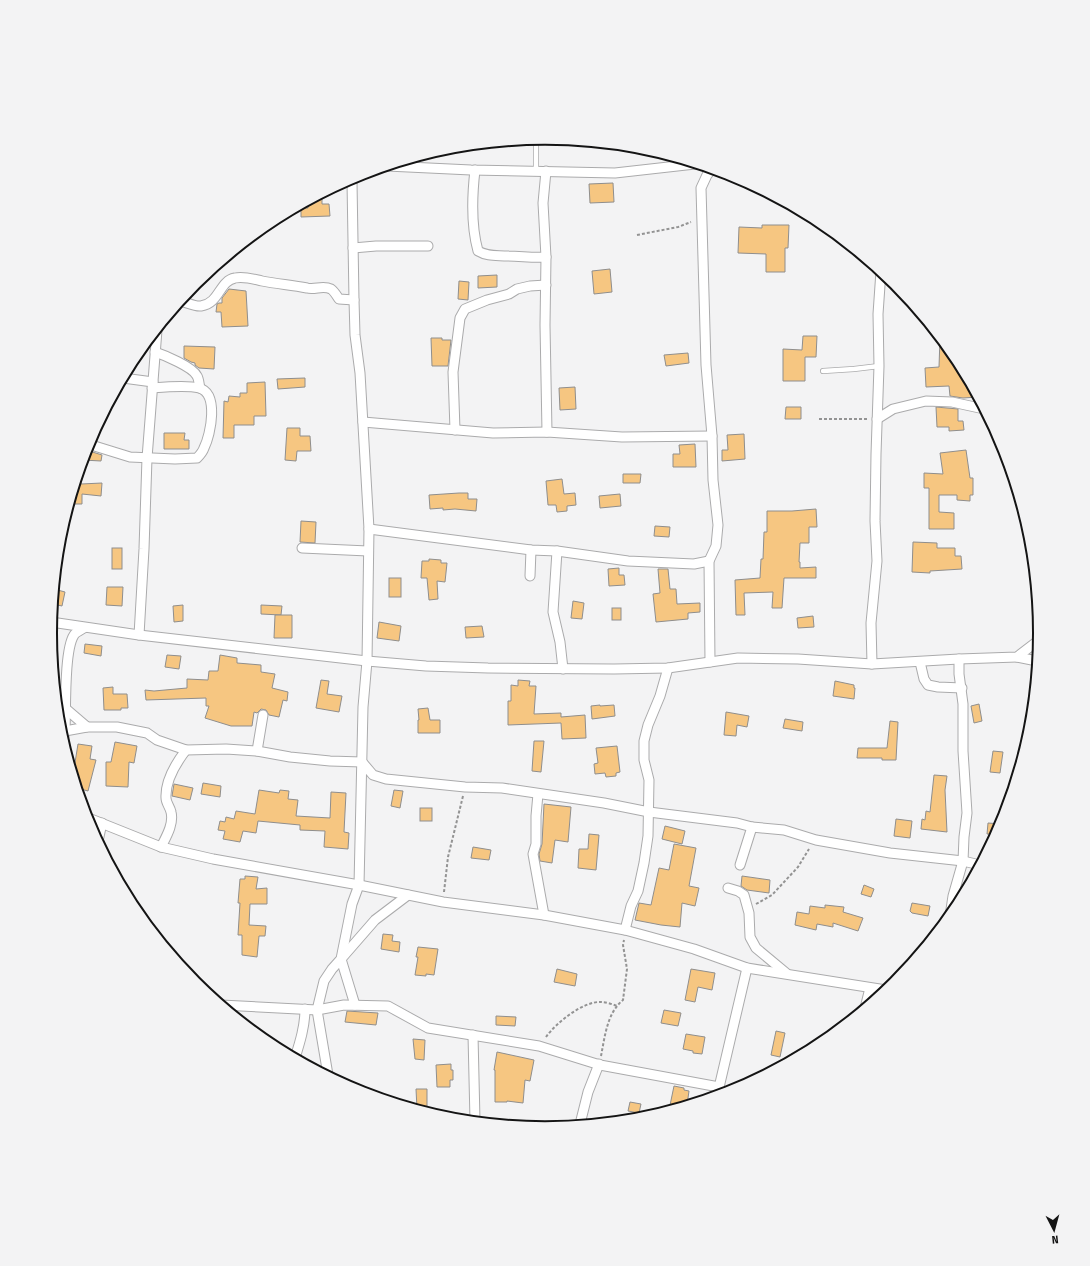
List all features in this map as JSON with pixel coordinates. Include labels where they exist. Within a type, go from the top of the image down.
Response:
[{"type":"street","points":[[403,167],[615,173],[683,165]]},
{"type":"street","points":[[475,170],[473,187],[473,216],[478,251],[485,255],[526,258],[546,257]]},
{"type":"street","points":[[546,171],[543,203],[546,257],[545,325],[547,432]]},
{"type":"street","points":[[708,173],[701,188],[701,217],[706,365],[712,436],[713,480],[718,525],[716,546],[709,561],[710,662]]},
{"type":"street","points":[[350,185],[354,300],[369,529],[367,661],[362,707],[359,885],[352,904],[341,959],[355,1005]]},
{"type":"street","points":[[353,248],[376,246],[428,246]]},
{"type":"street","points":[[186,303],[200,306],[210,302],[216,298],[225,283],[234,278],[241,277],[250,277],[309,289],[323,287],[331,290],[339,299],[354,300]]},
{"type":"street","points":[[872,664],[871,622],[877,561],[875,521],[876,419],[879,366],[878,314],[880,279]]},
{"type":"street","points":[[455,430],[453,372],[460,318],[465,308],[509,294],[517,289],[546,285]]},
{"type":"street","points":[[139,635],[147,458],[156,338]]},
{"type":"street","points":[[155,352],[168,357],[194,372],[198,376],[200,388]]},
{"type":"street","points":[[94,446],[130,457],[175,459],[197,458],[204,448],[210,433],[212,403],[207,394],[200,388],[152,385],[128,379]]},
{"type":"street","points":[[876,419],[893,409],[926,402],[952,402],[978,408]]},
{"type":"street","points":[[363,422],[494,433],[547,432],[622,437],[712,436]]},
{"type":"street","points":[[369,529],[531,550],[557,551],[628,561],[694,564],[709,561]]},
{"type":"street","points":[[302,548],[368,551]]},
{"type":"street","points":[[530,576],[531,550]]},
{"type":"street","points":[[557,551],[553,612],[560,642],[563,669]]},
{"type":"street","points":[[57,623],[139,635],[367,661],[426,666],[563,669],[668,668],[738,658],[798,659],[872,664],[1017,657],[1032,660]]},
{"type":"street","points":[[65,724],[69,645],[74,634],[84,628]]},
{"type":"street","points":[[1017,657],[1033,645]]},
{"type":"street","points":[[953,901],[963,861],[967,813],[962,751],[962,688],[959,674],[959,659]]},
{"type":"street","points":[[920,662],[923,676],[928,685],[962,688]]},
{"type":"street","points":[[625,930],[631,906],[638,892],[644,863],[649,812],[649,780],[644,760],[644,741],[668,668]]},
{"type":"street","points":[[66,710],[87,727]]},
{"type":"street","points":[[258,751],[263,715]]},
{"type":"street","points":[[66,730],[112,726],[147,733],[157,740],[186,750],[226,749],[258,751],[290,757],[330,761],[362,762],[373,775],[386,779],[465,787],[502,788],[604,803],[649,812],[737,823],[752,827],[784,830],[816,840],[890,853],[963,861],[975,864]]},
{"type":"street","points":[[161,847],[172,821],[172,812],[166,799],[166,787],[172,772],[186,750]]},
{"type":"street","points":[[538,794],[536,844],[533,854],[544,915]]},
{"type":"street","points":[[94,819],[161,847],[213,859],[359,885],[442,902],[544,915],[625,930],[694,949],[747,968],[878,989]]},
{"type":"street","points":[[100,833],[102,823]]},
{"type":"street","points":[[740,865],[752,827]]},
{"type":"street","points":[[728,888],[738,891],[744,895],[748,907],[750,937],[756,948],[787,974]]},
{"type":"street","points":[[327,1070],[317,1010],[324,981],[332,969],[375,920],[408,895]]},
{"type":"street","points":[[718,1089],[747,968]]},
{"type":"street","points":[[867,1000],[870,988]]},
{"type":"street","points":[[230,1005],[317,1010],[355,1005],[388,1006],[428,1028],[539,1046],[599,1065],[715,1090]]},
{"type":"street","points":[[296,1053],[302,1035],[305,1009]]},
{"type":"street","points":[[473,1036],[475,1116]]},
{"type":"street","points":[[581,1120],[588,1092],[599,1065]]},
{"type":"lane","points":[[536,145],[536,171]]},
{"type":"lane","points":[[824,371],[879,366]]},
{"type":"path","points":[[637,235],[678,227],[701,217]]},
{"type":"path","points":[[819,419],[876,419]]},
{"type":"path","points":[[442,902],[448,857],[465,787]]},
{"type":"path","points":[[748,907],[759,904],[772,895],[798,867],[816,840]]},
{"type":"path","points":[[599,1065],[605,1034],[617,1006],[623,1000],[626,969],[623,945],[625,930]]},
{"type":"path","points":[[539,1046],[558,1024],[580,1008],[601,1002],[617,1006]]},
{"type":"building","points":[[613,183],[614,202],[590,203],[589,184]]},
{"type":"building","points":[[322,199],[322,204],[329,204],[330,216],[301,217],[301,210],[308,208],[308,206]]},
{"type":"building","points":[[762,225],[789,225],[788,248],[785,248],[785,272],[766,272],[766,254],[738,253],[739,227],[762,228]]},
{"type":"building","points":[[610,269],[612,292],[594,294],[592,271]]},
{"type":"building","points":[[497,275],[497,287],[478,288],[478,276]]},
{"type":"building","points":[[459,281],[469,282],[468,300],[458,299]]},
{"type":"building","points":[[229,289],[246,291],[248,326],[222,327],[221,312],[216,312],[217,304],[222,303],[222,298]]},
{"type":"building","points":[[803,336],[817,336],[816,357],[805,357],[805,381],[783,381],[783,349],[802,350]]},
{"type":"building","points":[[431,338],[451,340],[448,366],[432,366]]},
{"type":"building","points":[[184,346],[215,347],[214,369],[199,368],[195,365],[195,363],[184,358]]},
{"type":"building","points":[[940,347],[972,397],[963,398],[950,396],[949,386],[926,387],[925,368],[939,367]]},
{"type":"building","points":[[688,353],[689,363],[666,366],[664,355]]},
{"type":"building","points":[[305,378],[305,387],[278,389],[277,379]]},
{"type":"building","points":[[265,382],[266,416],[254,416],[254,425],[234,425],[234,438],[223,438],[224,401],[228,402],[229,396],[240,397],[240,393],[247,393],[247,383]]},
{"type":"building","points":[[575,387],[576,409],[560,410],[559,388]]},
{"type":"building","points":[[786,407],[801,407],[801,419],[785,419]]},
{"type":"building","points":[[936,407],[958,409],[958,421],[963,421],[964,430],[949,431],[949,427],[937,427]]},
{"type":"building","points":[[287,428],[300,428],[300,436],[310,436],[311,451],[297,451],[296,461],[285,460]]},
{"type":"building","points":[[164,433],[185,433],[184,440],[189,440],[189,449],[164,449]]},
{"type":"building","points":[[744,434],[745,459],[722,461],[722,450],[728,450],[727,435]]},
{"type":"building","points":[[695,444],[696,467],[673,467],[673,454],[680,454],[679,445]]},
{"type":"building","points":[[966,450],[970,478],[973,478],[973,495],[970,495],[970,501],[957,500],[957,495],[939,495],[939,512],[954,513],[954,529],[929,529],[929,488],[924,488],[924,473],[943,474],[940,453]]},
{"type":"building","points":[[92,452],[102,455],[101,461],[89,460]]},
{"type":"building","points":[[623,474],[641,474],[640,483],[623,483]]},
{"type":"building","points":[[562,479],[564,494],[575,493],[576,505],[567,506],[567,511],[557,512],[556,505],[548,505],[546,481]]},
{"type":"building","points":[[81,483],[102,483],[101,496],[82,494],[82,504],[75,504]]},
{"type":"building","points":[[468,493],[468,499],[477,499],[476,511],[455,509],[443,510],[443,508],[430,509],[429,495]]},
{"type":"building","points":[[620,494],[621,506],[600,508],[599,496]]},
{"type":"building","points":[[816,509],[817,527],[809,527],[809,543],[800,543],[799,562],[800,568],[816,567],[816,578],[784,578],[782,608],[772,608],[773,592],[744,593],[745,615],[736,615],[735,580],[760,578],[761,559],[763,559],[764,532],[767,532],[767,511]]},
{"type":"building","points":[[301,521],[316,522],[315,543],[300,542]]},
{"type":"building","points":[[655,526],[670,527],[669,537],[654,536]]},
{"type":"building","points":[[913,542],[937,543],[937,548],[955,548],[955,556],[961,556],[962,569],[930,571],[930,573],[912,572]]},
{"type":"building","points":[[112,548],[122,548],[122,569],[112,569]]},
{"type":"building","points":[[429,559],[441,560],[441,563],[447,563],[445,582],[437,581],[438,599],[429,600],[427,578],[421,578],[422,561],[429,561]]},
{"type":"building","points":[[619,568],[619,575],[624,575],[625,585],[609,586],[608,569]]},
{"type":"building","points":[[658,569],[668,569],[670,589],[676,589],[677,604],[700,603],[700,612],[688,613],[688,619],[656,622],[653,594],[660,593]]},
{"type":"building","points":[[389,578],[401,578],[401,597],[389,597]]},
{"type":"building","points":[[107,587],[123,587],[122,606],[106,605]]},
{"type":"building","points":[[59,590],[65,592],[62,606],[58,605]]},
{"type":"building","points":[[573,601],[584,603],[582,619],[571,618]]},
{"type":"building","points":[[183,605],[183,621],[174,622],[173,606]]},
{"type":"building","points":[[261,605],[282,606],[281,615],[261,614]]},
{"type":"building","points":[[612,608],[621,608],[621,620],[612,620]]},
{"type":"building","points":[[275,615],[292,615],[292,638],[274,638]]},
{"type":"building","points":[[813,616],[814,627],[798,628],[797,618]]},
{"type":"building","points":[[379,622],[401,626],[399,641],[377,638]]},
{"type":"building","points":[[482,626],[484,637],[466,638],[465,627]]},
{"type":"building","points":[[85,644],[102,646],[101,656],[84,653]]},
{"type":"building","points":[[167,655],[181,656],[179,669],[165,667]]},
{"type":"building","points":[[220,655],[237,658],[237,663],[261,665],[261,672],[275,674],[272,688],[288,692],[287,701],[283,700],[279,717],[269,715],[266,710],[261,709],[257,713],[254,712],[252,726],[231,726],[205,718],[209,706],[206,706],[206,698],[146,700],[145,690],[154,691],[187,688],[187,679],[208,680],[209,671],[218,671]]},
{"type":"building","points":[[321,680],[329,681],[327,694],[342,696],[339,712],[316,708]]},
{"type":"building","points":[[518,680],[530,681],[529,686],[536,686],[534,714],[561,713],[561,717],[585,715],[586,738],[562,739],[561,723],[508,725],[508,701],[511,701],[511,685],[518,686]]},
{"type":"building","points":[[835,681],[854,685],[854,699],[833,696]]},
{"type":"building","points":[[113,687],[113,694],[127,694],[128,708],[121,708],[121,710],[104,710],[103,688]]},
{"type":"building","points":[[979,704],[982,721],[974,723],[971,706]]},
{"type":"building","points":[[614,705],[615,716],[592,719],[591,706]]},
{"type":"building","points":[[428,708],[430,720],[440,720],[440,733],[418,733],[418,709]]},
{"type":"building","points":[[726,712],[749,716],[747,727],[737,725],[736,736],[724,735]]},
{"type":"building","points":[[785,719],[803,722],[802,731],[783,728]]},
{"type":"building","points":[[890,721],[898,722],[896,760],[882,760],[882,758],[857,758],[858,748],[887,748]]},
{"type":"building","points":[[534,741],[544,741],[541,772],[532,771]]},
{"type":"building","points":[[115,742],[137,746],[134,763],[129,762],[128,787],[106,786],[106,762],[111,762]]},
{"type":"building","points":[[78,744],[92,746],[90,759],[96,760],[88,791],[83,790],[75,762]]},
{"type":"building","points":[[617,746],[620,772],[616,773],[616,776],[606,777],[605,773],[595,774],[594,764],[598,763],[596,748]]},
{"type":"building","points":[[993,751],[1003,752],[1000,773],[990,772]]},
{"type":"building","points":[[934,775],[947,776],[945,790],[947,832],[921,829],[922,819],[925,820],[926,811],[930,812]]},
{"type":"building","points":[[203,783],[221,786],[220,797],[201,794]]},
{"type":"building","points":[[174,784],[193,788],[190,800],[172,796]]},
{"type":"building","points":[[259,790],[279,793],[280,790],[289,791],[288,799],[298,800],[296,816],[330,818],[331,792],[346,793],[344,832],[349,833],[348,849],[324,847],[325,831],[300,830],[300,825],[258,821],[256,833],[243,831],[240,842],[223,839],[225,831],[218,830],[220,821],[225,822],[226,817],[234,819],[236,811],[255,814]]},
{"type":"building","points":[[394,790],[403,791],[400,808],[391,806]]},
{"type":"building","points":[[544,804],[571,807],[568,842],[555,840],[552,863],[540,861],[539,854],[542,844]]},
{"type":"building","points":[[420,808],[432,808],[432,821],[420,821]]},
{"type":"building","points":[[896,819],[912,821],[910,838],[894,836]]},
{"type":"building","points":[[988,823],[994,823],[990,834],[987,834]]},
{"type":"building","points":[[665,826],[685,831],[682,844],[662,839]]},
{"type":"building","points":[[589,834],[599,835],[596,870],[578,868],[579,849],[588,849]]},
{"type":"building","points":[[674,844],[696,848],[689,886],[699,888],[695,906],[682,903],[680,927],[635,920],[639,903],[651,905],[659,868],[669,870]]},
{"type":"building","points":[[473,847],[491,850],[489,860],[471,858]]},
{"type":"building","points":[[245,876],[258,877],[256,889],[267,888],[267,904],[250,904],[249,925],[266,926],[265,936],[259,936],[257,957],[242,955],[242,935],[238,935],[240,879],[245,879]]},
{"type":"building","points":[[742,876],[770,880],[769,893],[747,890],[741,886]]},
{"type":"building","points":[[864,885],[874,889],[871,897],[861,894]]},
{"type":"building","points":[[912,903],[930,906],[928,916],[912,913],[910,911]]},
{"type":"building","points":[[825,905],[844,907],[843,912],[863,918],[858,931],[833,923],[833,927],[817,924],[816,930],[795,925],[797,912],[809,914],[810,906],[825,908]]},
{"type":"building","points":[[383,934],[393,935],[392,941],[400,942],[399,952],[381,949]]},
{"type":"building","points":[[418,947],[438,949],[434,975],[415,975]]},
{"type":"building","points":[[557,969],[577,974],[575,986],[554,982]]},
{"type":"building","points":[[691,969],[715,973],[712,990],[698,987],[695,1002],[685,1000]]},
{"type":"building","points":[[664,1010],[681,1013],[678,1026],[661,1023]]},
{"type":"building","points":[[347,1011],[378,1013],[376,1025],[345,1022]]},
{"type":"building","points":[[496,1016],[516,1017],[515,1026],[496,1025]]},
{"type":"building","points":[[776,1031],[785,1033],[780,1057],[771,1055]]},
{"type":"building","points":[[686,1034],[705,1037],[702,1054],[693,1053],[693,1051],[683,1049]]},
{"type":"building","points":[[413,1039],[425,1040],[424,1060],[415,1059]]},
{"type":"building","points":[[497,1052],[534,1060],[530,1081],[525,1080],[523,1103],[507,1101],[495,1102],[494,1070]]},
{"type":"building","points":[[451,1064],[451,1070],[453,1070],[453,1080],[450,1080],[450,1087],[437,1087],[436,1065]]},
{"type":"building","points":[[674,1086],[684,1088],[684,1090],[689,1091],[688,1099],[670,1104]]},
{"type":"building","points":[[416,1089],[427,1089],[427,1106],[417,1103]]},
{"type":"building","points":[[630,1102],[641,1104],[639,1112],[628,1111]]}]
